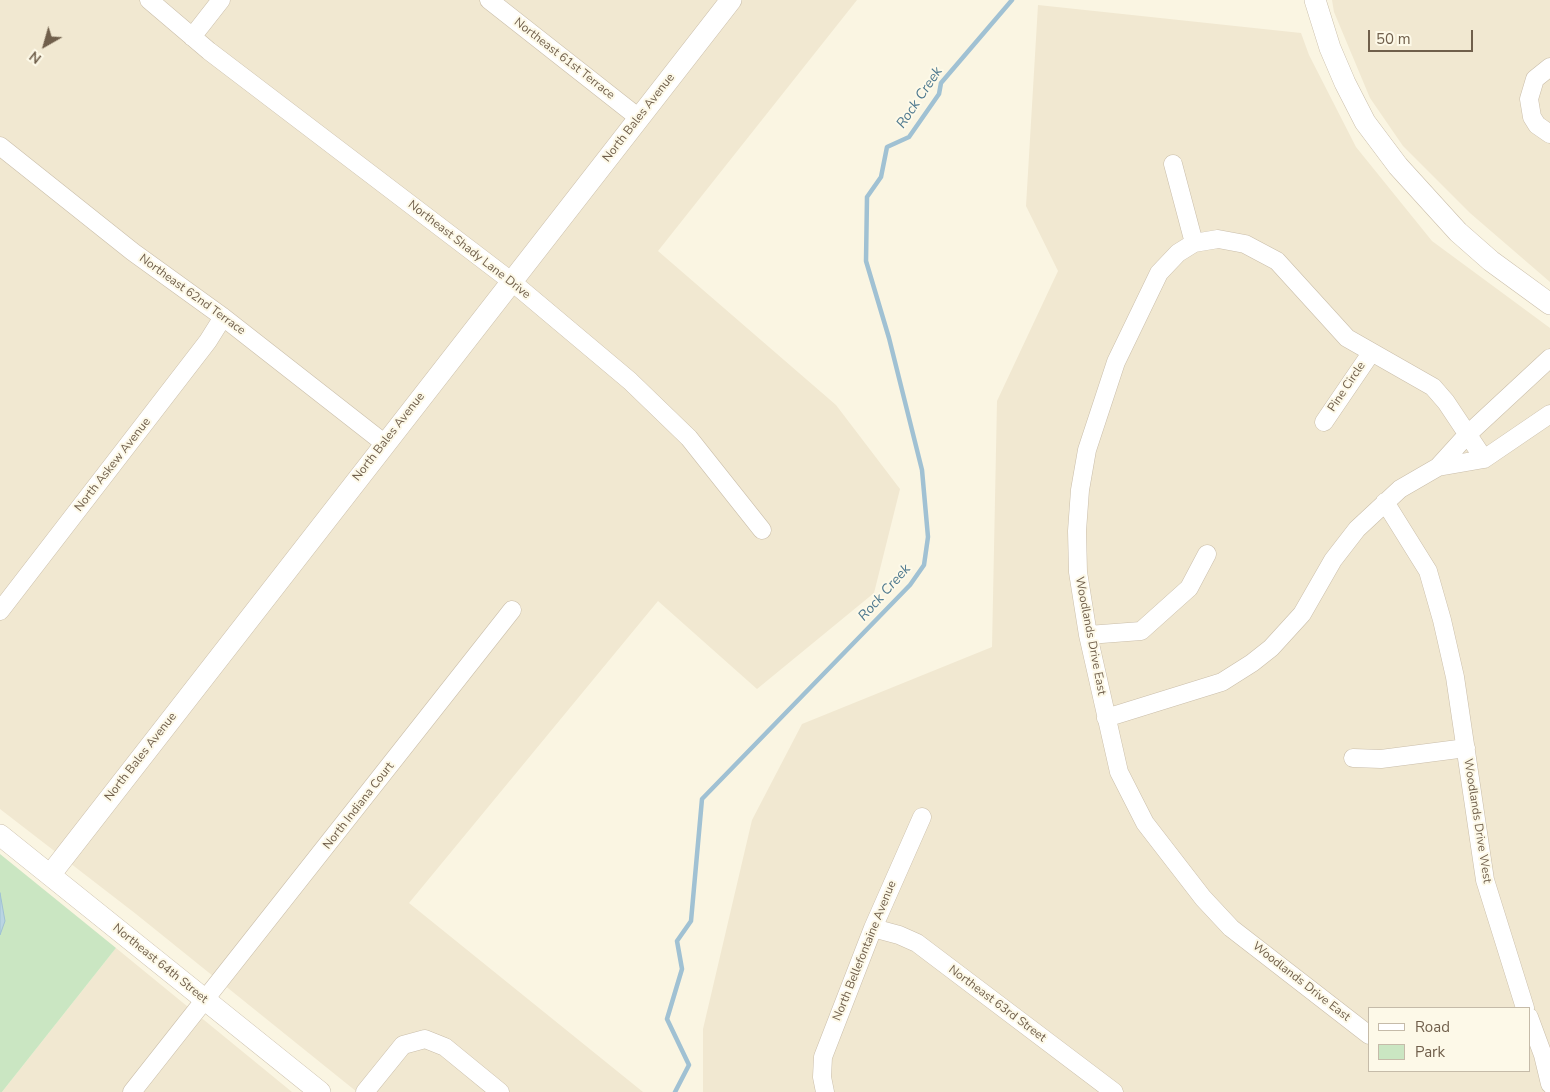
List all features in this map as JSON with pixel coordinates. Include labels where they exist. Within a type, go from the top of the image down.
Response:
[{"type":"street","name":"Northeast Shady Lane Drive","points":[[149,0],[192,37],[511,281],[656,405],[713,466],[762,530]]},
{"type":"street","points":[[192,37],[221,0]]},
{"type":"street","name":"Northeast 61st Terrace","points":[[489,0],[638,118]]},
{"type":"street","name":"North Bales Avenue","points":[[50,875],[384,443],[731,0]]},
{"type":"street","points":[[1315,0],[1330,48],[1345,83],[1365,122],[1398,166],[1458,232],[1491,261],[1550,304]]},
{"type":"street","points":[[1550,67],[1535,79],[1529,99],[1532,117],[1537,125],[1550,134]]},
{"type":"street","name":"Northeast 62nd Terrace","points":[[0,146],[133,252],[224,317],[384,443]]},
{"type":"street","points":[[1173,164],[1194,243]]},
{"type":"street","name":"Woodlands Drive East","points":[[1368,1034],[1231,928],[1204,898],[1145,823],[1119,772],[1088,635],[1078,572],[1077,531],[1080,490],[1087,450],[1116,362],[1137,316],[1164,266],[1178,252],[1194,243],[1218,239],[1261,251],[1277,261],[1347,338],[1425,380],[1446,402],[1484,459]]},
{"type":"street","name":"North Askew Avenue","points":[[0,611],[196,357],[224,317]]},
{"type":"street","name":"Pine Circle","points":[[1324,422],[1371,352]]},
{"type":"street","points":[[1438,468],[1467,435],[1550,358]]},
{"type":"street","points":[[1106,718],[1222,682],[1252,663],[1288,631],[1302,614],[1347,540],[1400,489],[1438,468],[1484,459],[1550,414]]},
{"type":"street","name":"Woodlands Drive West","points":[[1385,502],[1428,571],[1442,620],[1455,677],[1485,880],[1521,1007]]},
{"type":"street","points":[[1088,635],[1141,632],[1189,588],[1207,554]]},
{"type":"street","name":"North Indiana Court","points":[[132,1092],[206,1001],[512,610]]},
{"type":"street","name":"Woodlands Drive West","points":[[1353,758],[1381,759],[1466,748]]},
{"type":"street","name":"North Bellefontaine Avenue","points":[[824,1090],[823,1057],[873,928],[922,817]]},
{"type":"street","name":"Northeast 64th Street","points":[[0,835],[320,1092]]},
{"type":"street","name":"Northeast 63rd Street","points":[[873,928],[899,935],[916,943],[1114,1092]]},
{"type":"street","name":"Woodlands Drive West","points":[[1530,1027],[1543,1055],[1550,1084]]},
{"type":"street","points":[[366,1092],[403,1045],[425,1040],[445,1047],[500,1092]]},
{"type":"shaded area","points":[[0,0],[857,0],[658,251],[836,405],[900,489],[874,593],[757,689],[658,601],[409,903],[643,1092],[357,1092],[136,914],[0,809]]},
{"type":"shaded area","points":[[1332,0],[1550,0],[1550,282],[1470,213],[1403,146],[1370,98],[1334,12]]},
{"type":"shaded area","points":[[1038,5],[1301,33],[1309,55],[1356,147],[1432,241],[1550,328],[1550,1092],[703,1092],[703,1029],[752,820],[802,724],[992,647],[997,401],[1058,271],[1026,206]]},
{"type":"shaded area","points":[[116,948],[292,1092],[2,1092]]},
{"type":"green space","points":[[0,854],[116,948],[2,1092],[0,1092]]},
{"type":"water","points":[[0,893],[5,921],[0,935]]},
{"type":"waterway","name":"Rock Creek","points":[[675,1092],[689,1065],[667,1019],[682,969],[677,941],[691,921],[702,799],[910,585],[924,565],[928,537],[922,470],[889,338],[866,261],[867,197],[881,177],[887,147],[909,137],[939,94],[941,83],[1012,0]]}]
